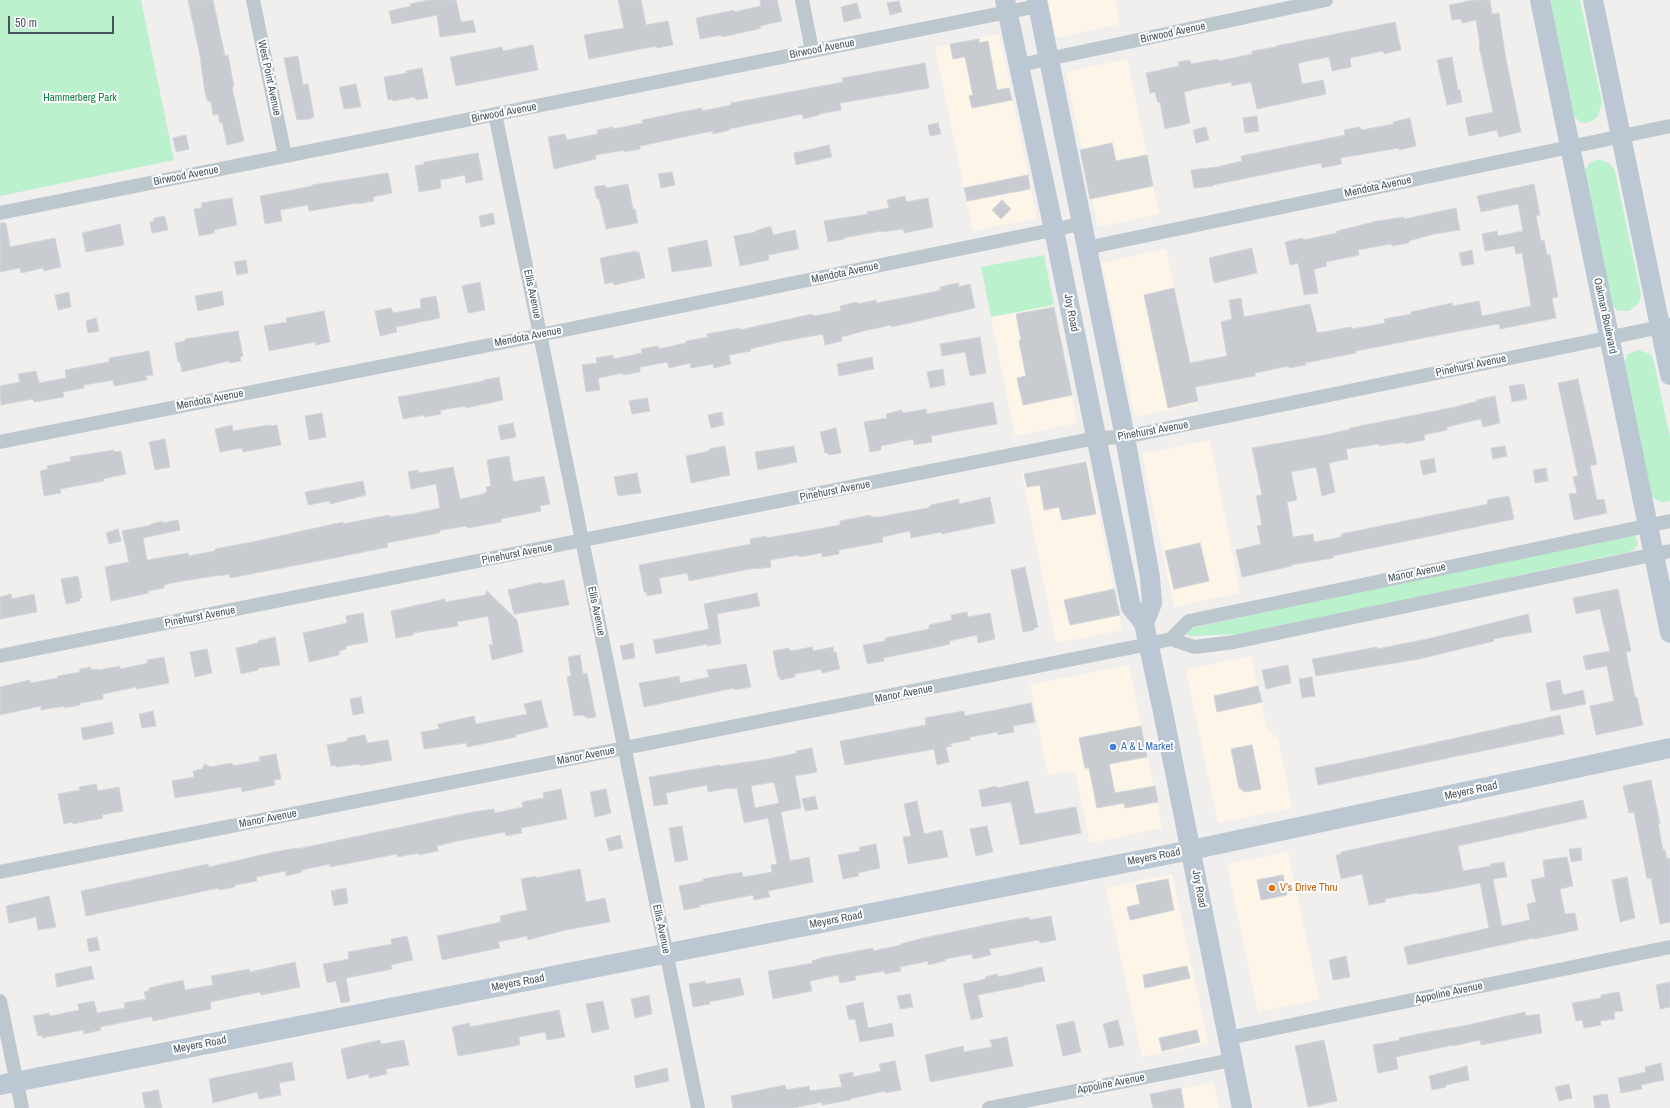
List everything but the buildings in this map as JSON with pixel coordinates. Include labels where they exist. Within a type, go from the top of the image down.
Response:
[{"type":"street","name":"West Point Avenue","points":[[252,0],[285,156]]},
{"type":"street","points":[[802,0],[812,50]]},
{"type":"street","name":"Birwood Avenue","points":[[1020,65],[1326,0]]},
{"type":"street","name":"Oakman Boulevard","points":[[1540,0],[1648,526],[1662,553],[1670,633]]},
{"type":"street","points":[[1593,0],[1621,136],[1665,326],[1670,375]]},
{"type":"street","name":"Birwood Avenue","points":[[0,213],[812,50],[1007,6],[1037,3]]},
{"type":"street","points":[[1037,3],[1125,437],[1150,577],[1152,603],[1144,623]]},
{"type":"street","name":"Joy Road","points":[[1007,6],[1131,607],[1144,623],[1149,644],[1242,1108]]},
{"type":"street","name":"Ellis Avenue","points":[[495,114],[698,1108]]},
{"type":"street","name":"Mendota Avenue","points":[[1086,248],[1670,126]]},
{"type":"street","name":"Mendota Avenue","points":[[0,442],[540,335],[1081,224]]},
{"type":"street","name":"Pinehurst Avenue","points":[[0,656],[1096,438],[1125,437],[1665,326]]},
{"type":"street","name":"Manor Avenue","points":[[0,872],[1149,644],[1171,639],[1190,621],[1197,619],[1670,521]]},
{"type":"street","points":[[1171,639],[1194,647],[1234,642],[1662,553]]},
{"type":"street","name":"Meyers Road","points":[[8,1083],[1191,850],[1670,748]]},
{"type":"street","name":"Appoline Avenue","points":[[1228,1038],[1670,947]]},
{"type":"street","points":[[0,1001],[8,1083],[22,1108]]},
{"type":"street","name":"Appoline Avenue","points":[[989,1108],[1232,1060]]},
{"type":"shaded area","points":[[1048,0],[1115,0],[1120,24],[1056,38]]},
{"type":"shaded area","points":[[999,34],[1037,218],[973,231],[935,47]]},
{"type":"shaded area","points":[[1127,59],[1159,214],[1098,227],[1066,72]]},
{"type":"shaded area","points":[[1166,249],[1197,404],[1135,417],[1102,263]]},
{"type":"shaded area","points":[[1054,305],[1077,423],[1015,436],[991,317]]},
{"type":"shaded area","points":[[1210,440],[1240,593],[1174,607],[1142,454]]},
{"type":"shaded area","points":[[1088,461],[1122,630],[1056,643],[1022,474]]},
{"type":"shaded area","points":[[1251,656],[1267,730],[1278,739],[1292,808],[1218,823],[1186,670]]},
{"type":"shaded area","points":[[1129,665],[1162,828],[1090,843],[1075,770],[1048,775],[1030,685]]},
{"type":"shaded area","points":[[1288,852],[1319,999],[1258,1012],[1227,864]]},
{"type":"shaded area","points":[[1172,874],[1208,1043],[1142,1057],[1106,888]]},
{"type":"shaded area","points":[[1214,1082],[1219,1108],[1153,1108],[1150,1095]]},
{"type":"green space","name":"Hammerberg Park","points":[[0,0],[141,0],[174,160],[0,196]]},
{"type":"green space","points":[[1548,0],[1580,0],[1602,103],[1598,116],[1586,123],[1580,122],[1571,113]]},
{"type":"green space","points":[[1600,159],[1610,164],[1615,171],[1641,294],[1639,303],[1629,311],[1618,311],[1613,306],[1583,175],[1589,164]]},
{"type":"green space","points":[[1044,255],[1054,305],[991,317],[981,267]]},
{"type":"green space","points":[[1638,350],[1650,354],[1653,358],[1670,437],[1670,501],[1666,502],[1661,502],[1652,497],[1623,365],[1628,354]]},
{"type":"green space","points":[[1632,535],[1635,536],[1638,543],[1635,549],[1629,552],[1241,634],[1189,636],[1186,634],[1191,628]]},
{"type":"place","name":"A & L Market","points":[[1113,747]]},
{"type":"place","name":"V’s Drive Thru","points":[[1272,888]]}]
